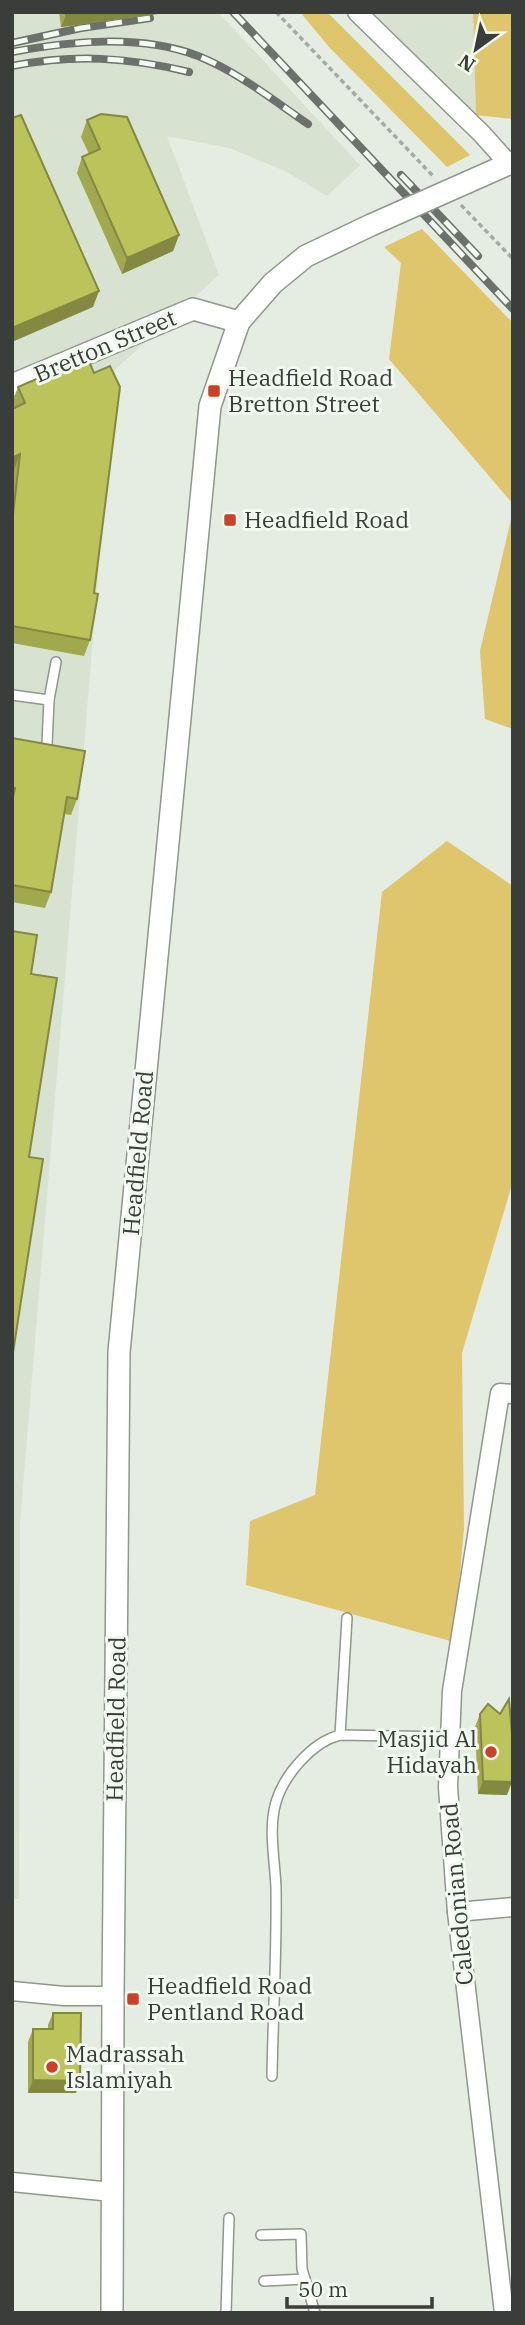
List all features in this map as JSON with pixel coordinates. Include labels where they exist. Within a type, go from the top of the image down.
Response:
[{"type":"street","points":[[357,12],[511,162]]},
{"type":"street","name":"Headfield Road","points":[[112,2313],[119,1352],[210,406],[239,322],[273,283],[306,256],[511,162]]},
{"type":"street","name":"Bretton Street","points":[[12,384],[193,309],[239,322]]},
{"type":"street","name":"Caledonian Road","points":[[504,2313],[457,1912],[448,1787],[452,1691],[506,1394]]},
{"type":"street","points":[[457,1912],[513,1907]]},
{"type":"street","points":[[12,1992],[113,1996]]},
{"type":"street","points":[[12,2182],[112,2192]]},
{"type":"lane","points":[[47,745],[49,700],[56,662]]},
{"type":"lane","points":[[12,695],[49,700]]},
{"type":"lane","points":[[340,1735],[347,1618]]},
{"type":"lane","points":[[272,2076],[276,1889],[273,1821],[276,1802],[286,1779],[320,1743],[330,1737],[450,1737]]},
{"type":"lane","points":[[226,2313],[229,2218]]},
{"type":"lane","points":[[261,2235],[301,2234],[304,2279],[315,2313]]},
{"type":"lane","points":[[264,2281],[304,2279]]},
{"type":"path","points":[[276,12],[440,183]]},
{"type":"path","points":[[458,203],[513,260]]},
{"type":"shaded area","points":[[12,12],[218,12],[360,165],[327,196],[285,171],[229,148],[167,136],[219,275],[115,370],[20,1523],[19,1899],[12,1899]]},
{"type":"shaded area","points":[[300,12],[327,12],[470,155],[447,167],[330,48]]},
{"type":"shaded area","points":[[367,12],[473,12],[476,115]]},
{"type":"shaded area","points":[[473,12],[513,12],[513,119],[476,115]]},
{"type":"shaded area","points":[[422,229],[513,323],[513,504],[389,359],[401,263],[384,247]]},
{"type":"shaded area","points":[[513,511],[513,729],[485,719],[480,651]]},
{"type":"shaded area","points":[[447,841],[513,886],[513,1181],[462,1353],[464,1528],[454,1642],[246,1585],[250,1521],[315,1495],[382,892]]},
{"type":"building","points":[[101,114],[127,117],[179,235],[127,258],[82,157],[100,149],[87,120]]},
{"type":"building","points":[[21,115],[99,291],[12,328],[12,118]]},
{"type":"building","points":[[87,357],[94,373],[110,366],[120,387],[94,593],[98,594],[90,640],[12,626],[12,523],[20,454],[12,458],[12,409],[25,403],[18,387]]},
{"type":"building","points":[[12,738],[85,751],[77,799],[67,797],[51,892],[12,885],[12,802],[15,788],[12,787]]},
{"type":"building","points":[[12,931],[37,935],[31,974],[57,978],[29,1157],[43,1159],[12,1359]]},
{"type":"building","name":"Masjid Al Hidayah","points":[[509,1699],[513,1746],[512,1782],[483,1781],[480,1714],[488,1704],[500,1714]]},
{"type":"building","name":"Madrassah Islamiyah","points":[[53,2013],[81,2013],[80,2081],[33,2080],[33,2029],[53,2029]]},
{"type":"railway","points":[[233,12],[513,309]]},
{"type":"railway","points":[[12,43],[81,28],[150,18]]},
{"type":"railway","points":[[12,52],[106,42],[130,42],[176,49],[227,70],[308,124]]},
{"type":"railway","points":[[12,66],[58,60],[101,59],[144,63],[189,72]]},
{"type":"railway","points":[[401,175],[478,256]]},
{"type":"place","name":"Headfield Road Bretton Street","points":[[214,391]]},
{"type":"place","name":"Headfield Road","points":[[230,520]]},
{"type":"place","name":"Masjid Al Hidayah","points":[[491,1752]]},
{"type":"place","name":"Headfield Road Pentland Road","points":[[133,1999]]},
{"type":"place","name":"Madrassah Islamiyah","points":[[52,2067]]}]
